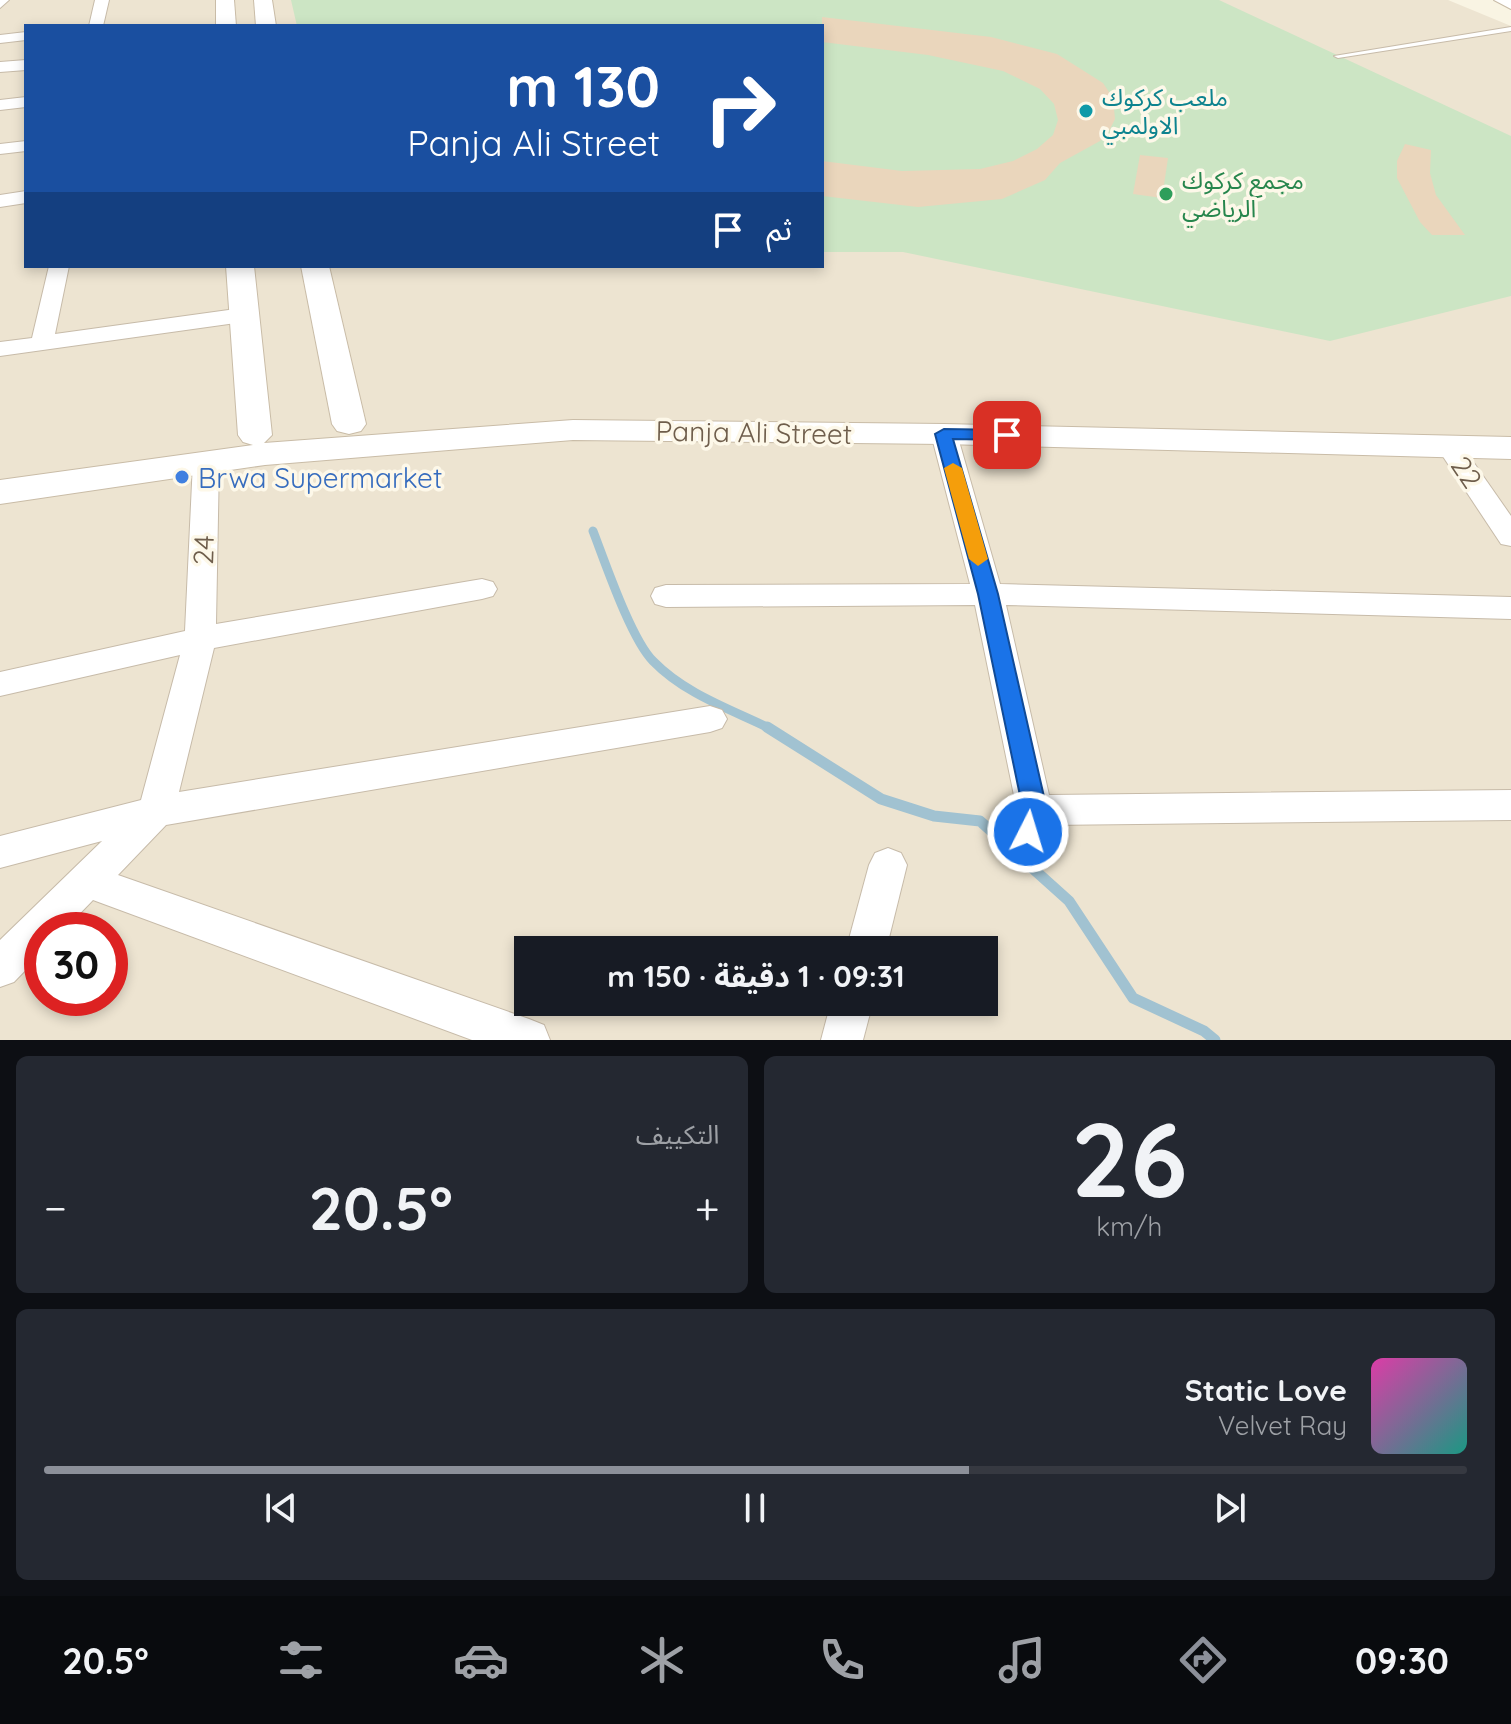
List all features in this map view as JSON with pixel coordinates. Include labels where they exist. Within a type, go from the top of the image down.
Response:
[{"type":"main road","points":[[225,0],[226,24]]},
{"type":"main road","points":[[263,0],[266,24]]},
{"type":"main road","points":[[1503,0],[1511,3]]},
{"type":"main road","points":[[240,268],[255,435]]},
{"type":"main road","points":[[315,268],[349,424]]},
{"type":"main road","name":"Panja Ali Street","points":[[0,470],[63,459],[349,424],[454,415],[636,406],[824,420],[944,434],[1511,448]]},
{"type":"main road","name":"Panja Ali Street","points":[[0,492],[265,454],[573,430],[824,420],[1511,424]]},
{"type":"street","points":[[96,24],[102,0]]},
{"type":"street","points":[[0,39],[24,36]]},
{"type":"street","points":[[0,67],[24,65]]},
{"type":"street","points":[[0,105],[24,102]]},
{"type":"street","points":[[0,149],[24,146]]},
{"type":"street","points":[[0,201],[24,197]]},
{"type":"street","points":[[42,343],[59,268]]},
{"type":"street","points":[[0,349],[243,315]]},
{"type":"street","points":[[944,434],[988,594],[1032,821],[1511,805]]},
{"type":"street","name":"22","points":[[1449,446],[1511,537]]},
{"type":"street","name":"24","points":[[156,811],[200,639],[206,462]]},
{"type":"street","points":[[0,684],[200,639],[482,589]]},
{"type":"street","points":[[666,596],[988,594],[1511,608]]},
{"type":"street","points":[[0,852],[156,811],[710,719]]},
{"type":"street","points":[[0,968],[156,811]]},
{"type":"street","points":[[870,936],[888,865]]},
{"type":"street","points":[[87,881],[518,1038]]},
{"type":"street","points":[[842,1040],[848,1016]]},
{"type":"lane","points":[[1338,56],[1511,29]]},
{"type":"shaded area","points":[[0,0],[1448,0],[1511,26],[1511,1040],[0,1040]]},
{"type":"green space","name":"مجمع كركوك الرياضي","points":[[291,0],[1219,0],[1511,136],[1511,296],[1330,341],[903,252],[824,252],[824,24],[297,24]]},
{"type":"building","name":"ملعب كركوك الاولمبي","points":[[822,17],[991,37],[1057,54],[1103,83],[1113,98],[1115,119],[1100,141],[1060,163],[1045,180],[1002,199],[918,207],[824,196],[824,161],[902,171],[980,169],[1013,161],[1037,149],[1053,135],[1058,120],[1054,104],[1040,89],[1003,71],[928,55],[824,42]]},
{"type":"building","points":[[1405,144],[1431,150],[1430,173],[1436,195],[1465,235],[1432,235],[1420,222],[1397,178],[1397,161]]},
{"type":"building","points":[[1140,155],[1168,158],[1162,198],[1133,194]]},
{"type":"waterway","points":[[593,531],[636,636],[653,661],[694,692],[768,727]]},
{"type":"waterway","points":[[768,727],[881,799],[934,816],[980,821],[1069,901],[1133,998],[1204,1031],[1215,1040]]},
{"type":"slow traffic","points":[[953,468],[978,559]]},
{"type":"place","name":"ملعب كركوك الاولمبي","points":[[1086,111]]},
{"type":"place","name":"مجمع كركوك الرياضي","points":[[1166,194]]},
{"type":"place","name":"Brwa Supermarket","points":[[182,477]]},
{"type":"route","points":[[1007,435],[944,434],[988,594],[1035,810],[1028,832]]}]
